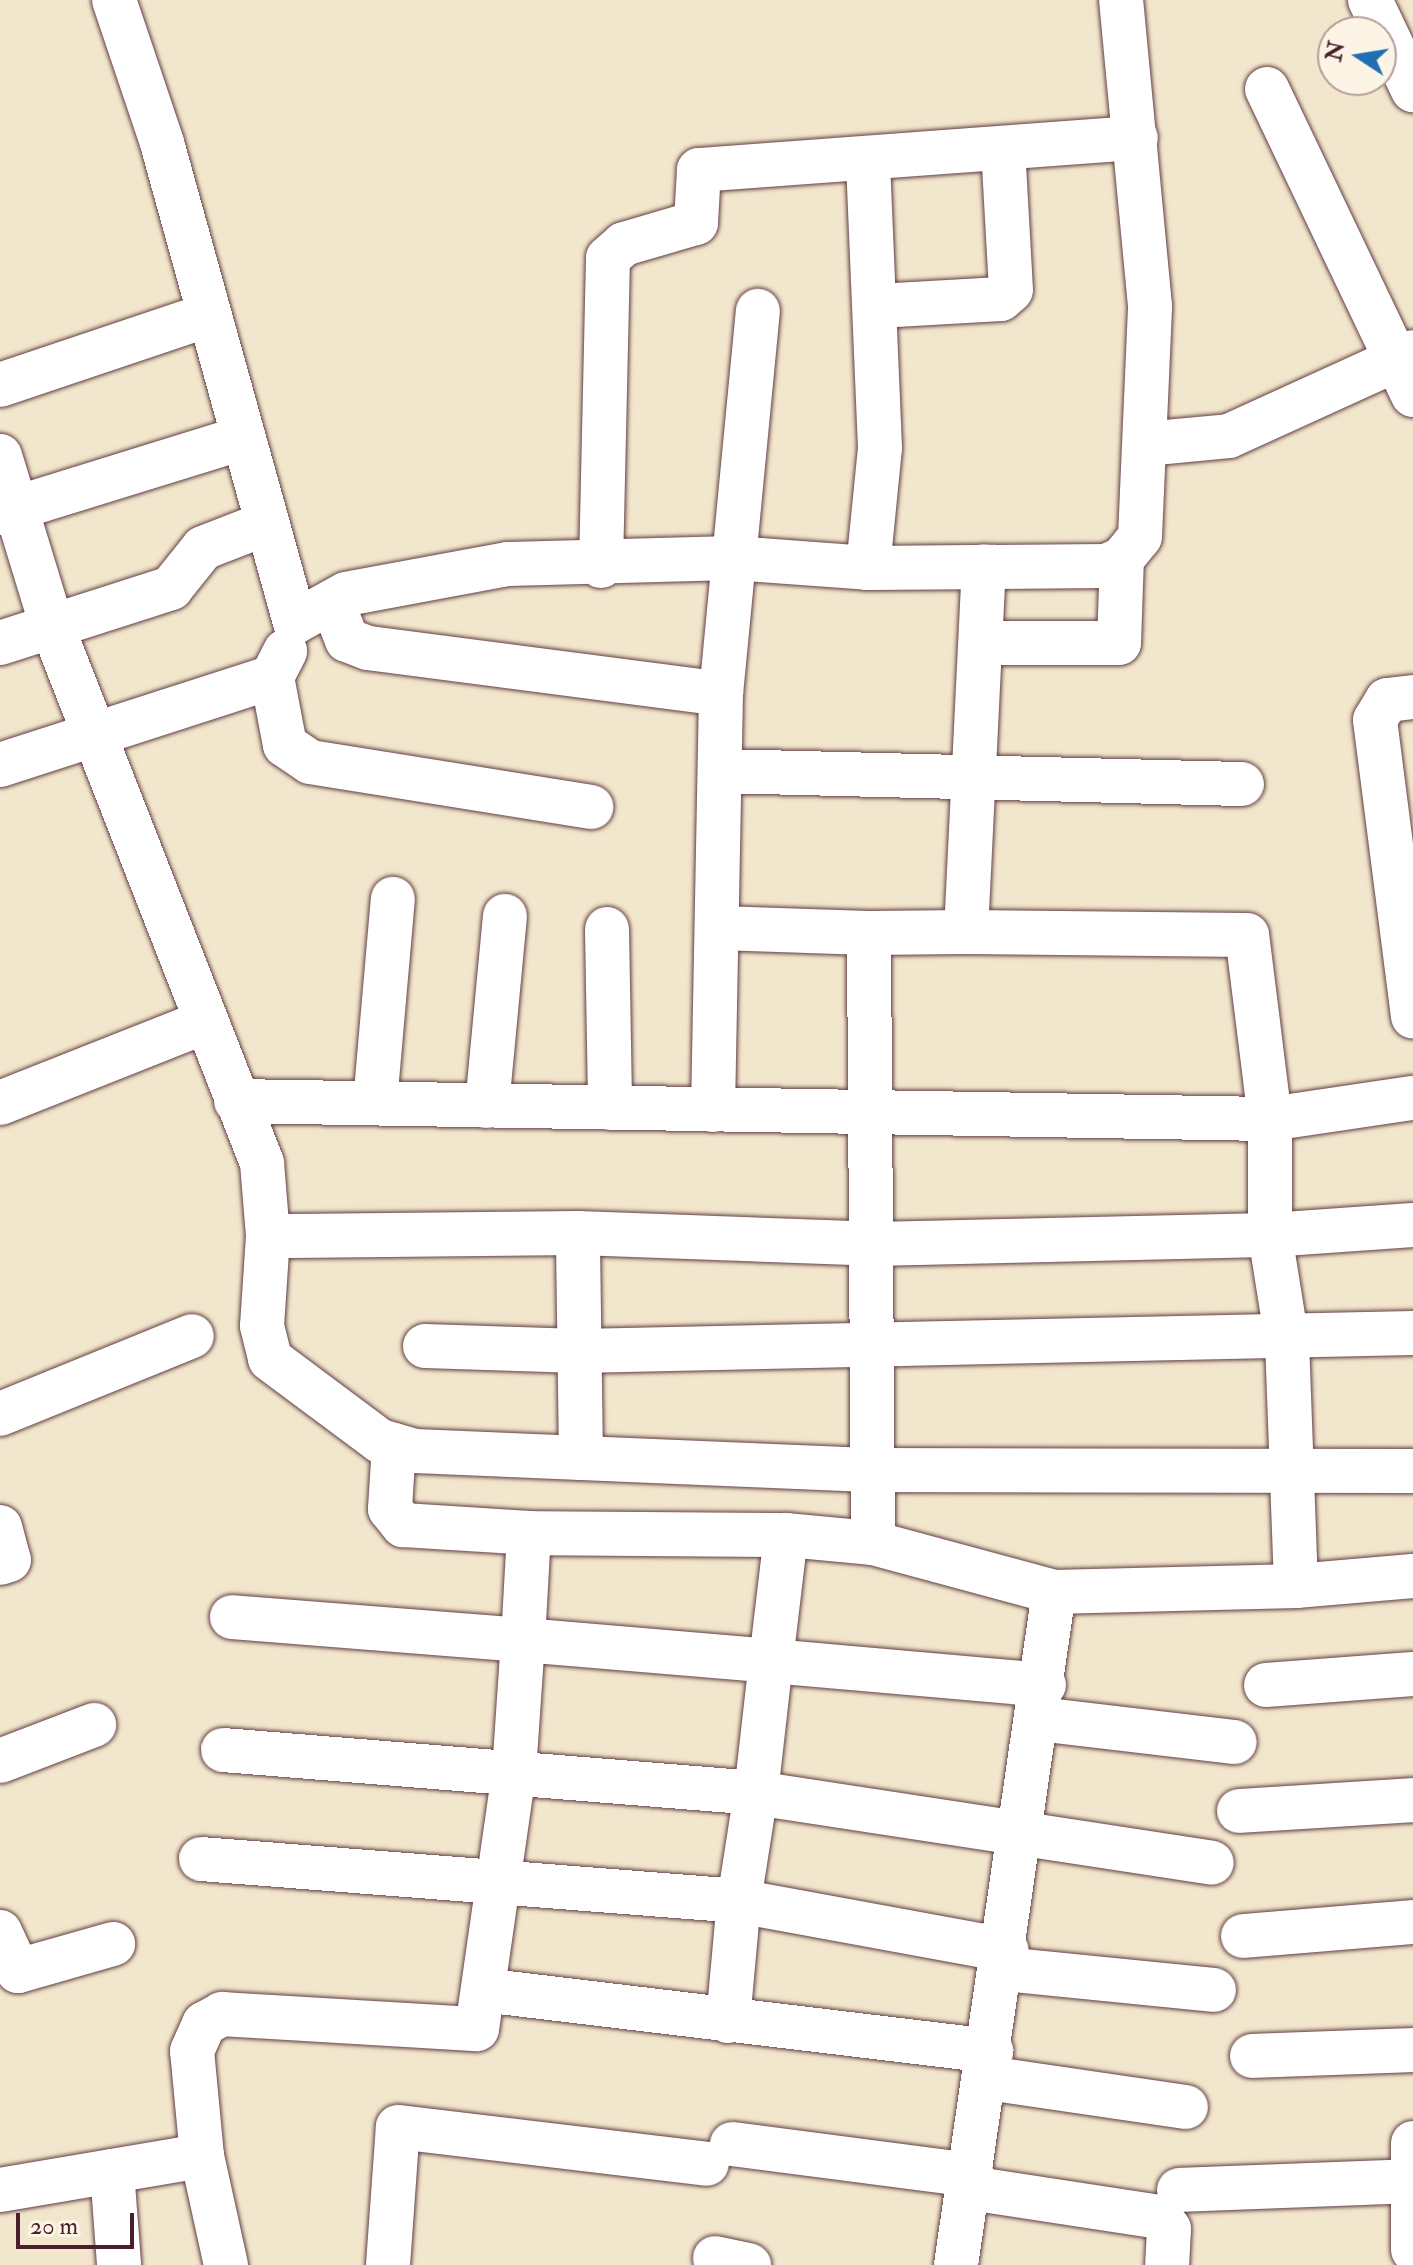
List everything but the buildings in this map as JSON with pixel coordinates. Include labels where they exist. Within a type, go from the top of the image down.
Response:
[{"type":"street","points":[[114,0],[267,523],[314,612],[347,640],[368,648],[721,694]]},
{"type":"street","points":[[0,765],[272,677],[314,612],[508,564],[601,566],[733,558],[868,568],[1106,566],[1122,559],[1140,537],[1150,306],[1121,0]]},
{"type":"street","points":[[1370,0],[1413,90]]},
{"type":"street","points":[[1145,444],[1229,436],[1408,369],[1267,89]]},
{"type":"street","points":[[601,566],[613,249],[688,231],[698,213],[699,170],[1136,138]]},
{"type":"street","points":[[878,306],[1001,299],[1011,290],[1003,148]]},
{"type":"street","points":[[868,160],[878,306],[880,448],[868,568]]},
{"type":"street","points":[[713,1110],[721,694],[758,311]]},
{"type":"street","points":[[0,385],[208,315]]},
{"type":"street","points":[[8,510],[243,438]]},
{"type":"street","points":[[0,456],[8,510],[92,734],[262,1163],[268,1236],[262,1326],[270,1359],[394,1445],[581,1458],[869,1470],[1294,1476],[1413,1471]]},
{"type":"street","points":[[0,643],[171,588],[203,548],[267,523]]},
{"type":"street","points":[[981,643],[1119,643],[1122,559]]},
{"type":"street","points":[[966,932],[984,566]]},
{"type":"street","points":[[272,677],[285,745],[310,762],[591,807]]},
{"type":"street","points":[[1413,697],[1387,700],[1375,720],[1413,1017]]},
{"type":"street","points":[[720,771],[975,774],[1242,784]]},
{"type":"street","points":[[375,1103],[393,899]]},
{"type":"street","points":[[487,1106],[505,916]]},
{"type":"street","points":[[718,928],[869,933],[1247,935],[1270,1119],[1270,1235],[1287,1341],[1296,1586]]},
{"type":"street","points":[[607,929],[610,1108]]},
{"type":"street","points":[[869,933],[875,1346],[869,1470],[873,1543]]},
{"type":"street","points":[[0,1103],[205,1022]]},
{"type":"street","points":[[236,1101],[1270,1119],[1413,1098]]},
{"type":"street","points":[[268,1236],[578,1233],[874,1244],[1270,1235],[1413,1225]]},
{"type":"street","points":[[578,1233],[581,1458]]},
{"type":"street","points":[[425,1346],[579,1351],[1287,1341],[1413,1333]]},
{"type":"street","points":[[0,1414],[192,1336]]},
{"type":"street","points":[[394,1445],[390,1509],[403,1525],[529,1533],[786,1535],[873,1543],[1054,1592],[1296,1586],[1413,1576]]},
{"type":"street","points":[[0,1527],[9,1560],[0,1563]]},
{"type":"street","points":[[226,2265],[202,2156],[192,2051],[204,2024],[246,2010],[470,2031],[483,1990],[495,1887],[514,1772],[529,1533]]},
{"type":"street","points":[[728,2021],[739,1901],[756,1793],[786,1535]]},
{"type":"street","points":[[956,2265],[1006,1960],[1054,1592]]},
{"type":"street","points":[[232,1617],[771,1661],[1041,1702],[1235,1742]]},
{"type":"street","points":[[1266,1685],[1413,1674]]},
{"type":"street","points":[[0,1761],[94,1725]]},
{"type":"street","points":[[223,1750],[756,1793],[1212,1863]]},
{"type":"street","points":[[1239,1811],[1413,1800]]},
{"type":"street","points":[[201,1859],[495,1887],[739,1901],[1006,1960],[1214,1990]]},
{"type":"street","points":[[1243,1936],[1413,1922]]},
{"type":"street","points":[[0,1932],[18,1971],[113,1944]]},
{"type":"street","points":[[483,1990],[728,2021],[989,2065],[1186,2107]]},
{"type":"street","points":[[1252,2056],[1413,2050]]},
{"type":"street","points":[[388,2265],[398,2127],[719,2154],[971,2181],[1160,2217],[1169,2229],[1167,2265]]},
{"type":"street","points":[[0,2190],[202,2156]]},
{"type":"street","points":[[1179,2190],[1412,2168],[1413,2250]]},
{"type":"street","points":[[112,2171],[119,2265]]}]
